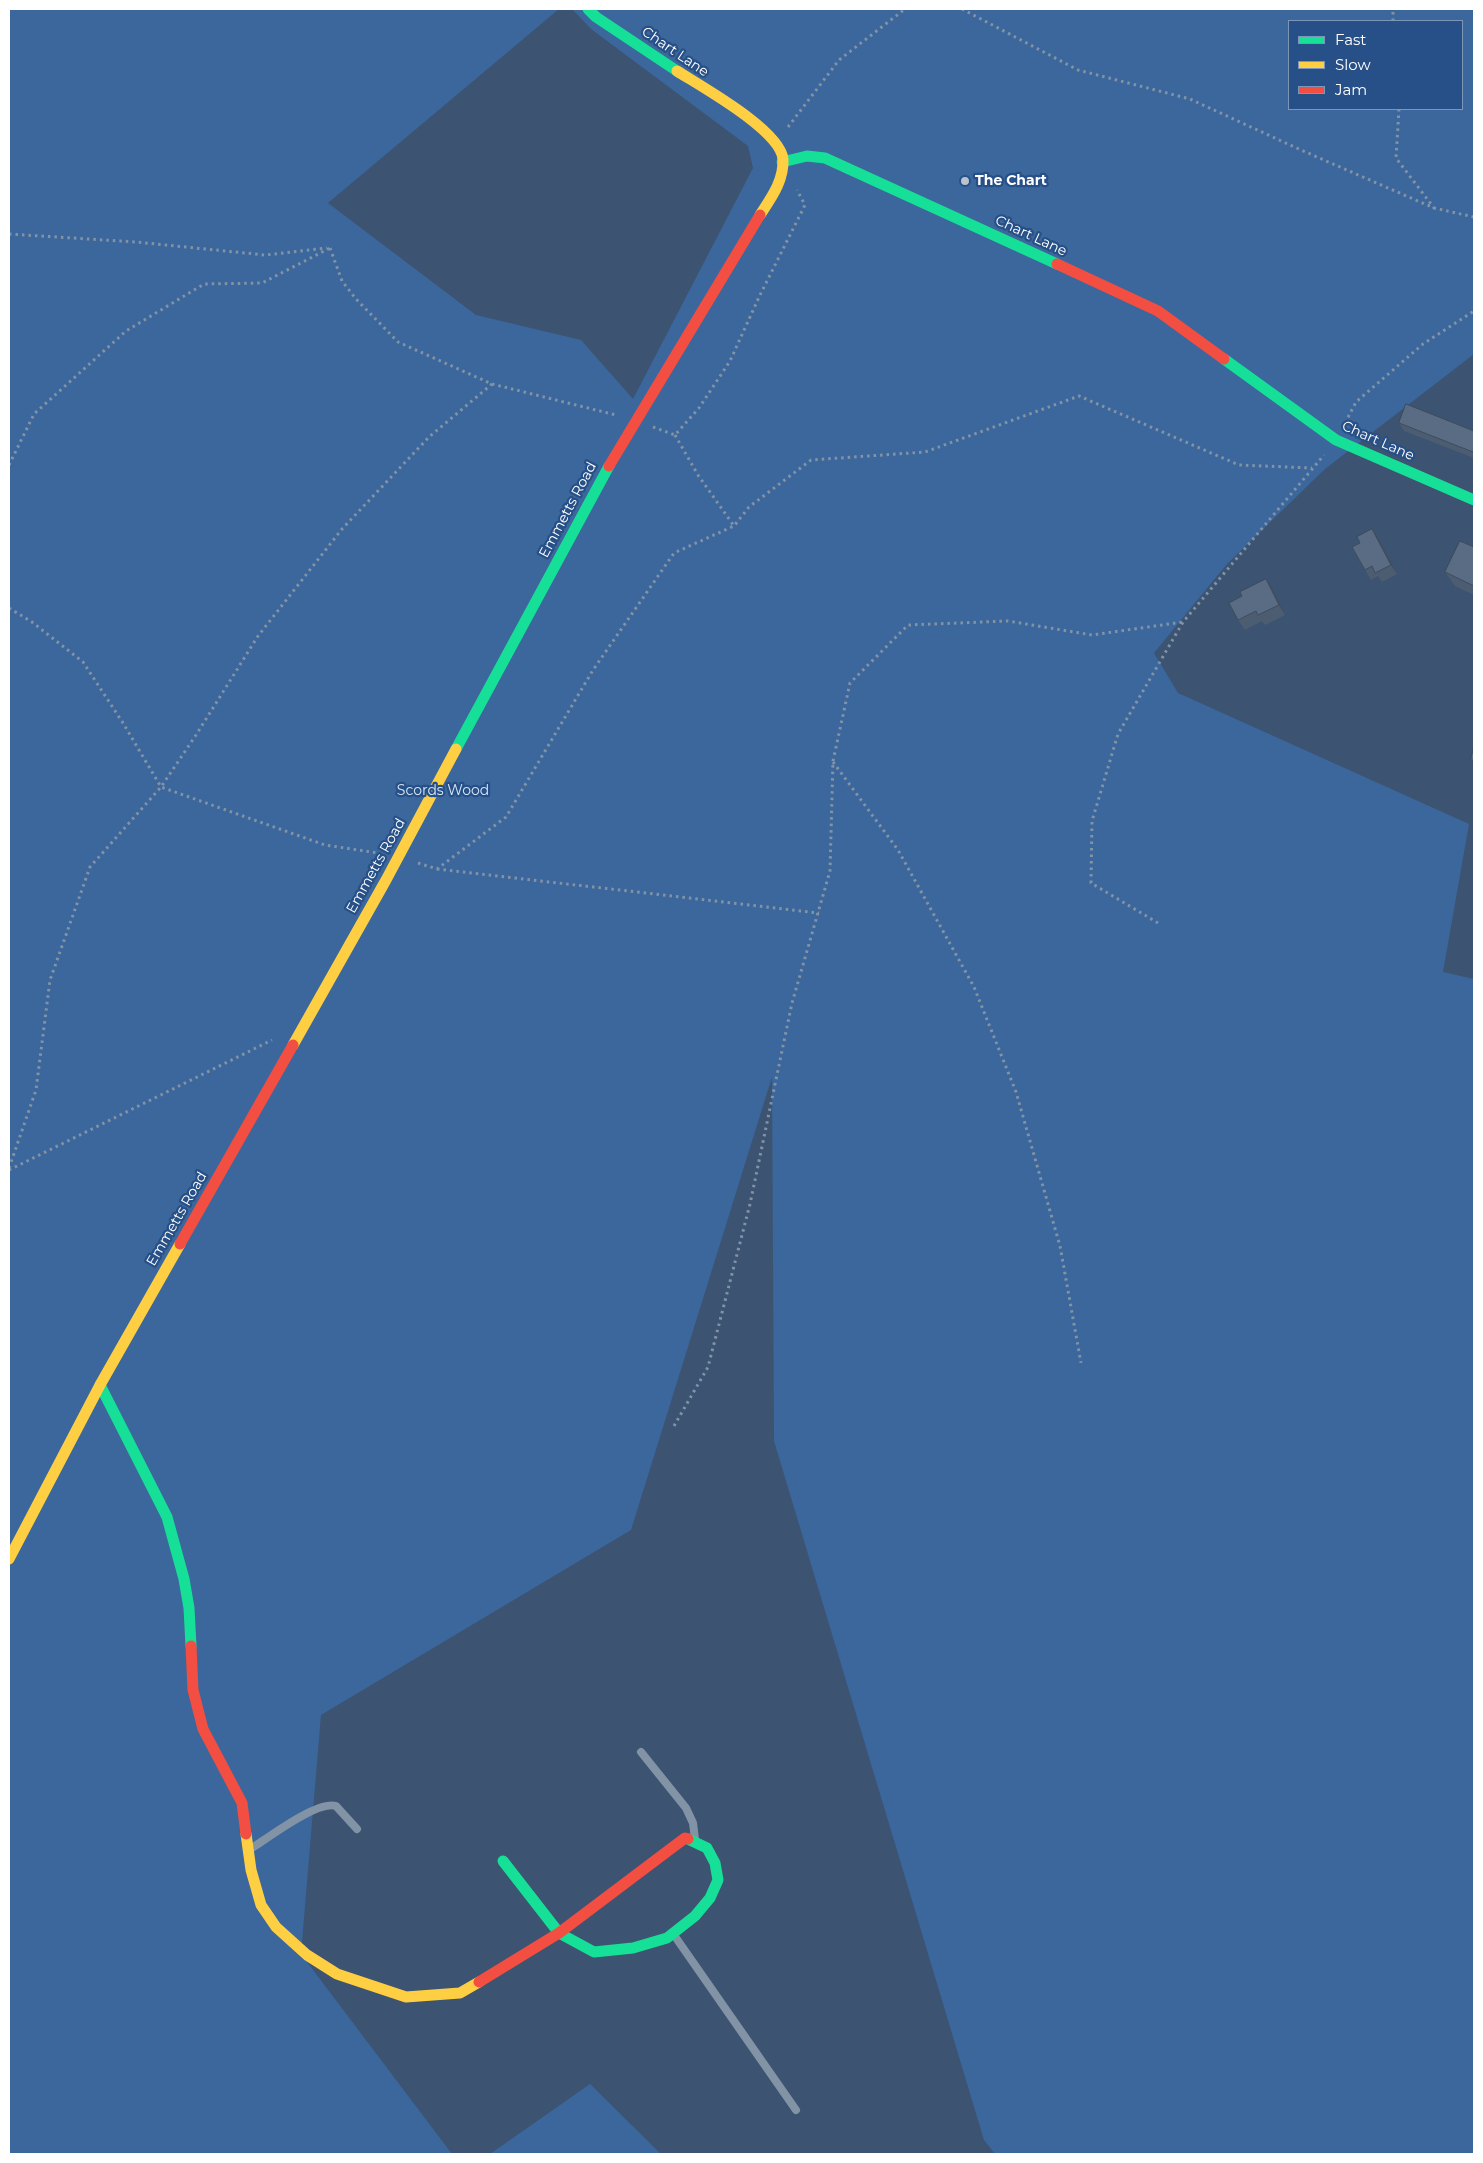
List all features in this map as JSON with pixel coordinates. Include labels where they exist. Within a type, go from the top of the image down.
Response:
[{"type":"street","name":"Chart Lane","points":[[588,9],[604,23],[761,127],[774,138],[781,148],[782,162],[807,156],[825,158],[1158,311],[1336,440],[1474,500]]},
{"type":"street","name":"Emmetts Road","points":[[9,1559],[100,1385],[399,856],[634,420],[779,184],[782,162]]},
{"type":"street","points":[[100,1385],[167,1517],[184,1579],[189,1608],[193,1690],[203,1729],[242,1802],[251,1870],[261,1904],[276,1927],[307,1955],[337,1974],[406,1997],[460,1993],[558,1933],[685,1838],[706,1848],[715,1863],[718,1880],[710,1898],[695,1916],[667,1938],[633,1948],[594,1952],[558,1933],[502,1861]]},
{"type":"lane","points":[[641,1752],[686,1808],[693,1823],[696,1843]]},
{"type":"lane","points":[[248,1850],[311,1810],[325,1804],[336,1806],[357,1829]]},
{"type":"lane","points":[[673,1933],[796,2110]]},
{"type":"path","points":[[783,134],[839,60],[905,9]]},
{"type":"path","points":[[962,9],[1078,70],[1190,99],[1300,150],[1434,208],[1474,217]]},
{"type":"path","points":[[1399,110],[1396,158],[1434,208]]},
{"type":"path","points":[[675,435],[698,408],[730,361],[760,295],[805,205],[796,188]]},
{"type":"path","points":[[9,234],[136,242],[265,255],[330,248]]},
{"type":"path","points":[[330,248],[342,281],[356,299],[398,342],[492,384],[634,420],[675,435],[698,474],[734,526]]},
{"type":"path","points":[[9,465],[34,414],[126,330],[204,284],[262,283],[330,248]]},
{"type":"path","points":[[1336,440],[1356,402],[1423,344],[1474,311]]},
{"type":"path","points":[[9,1169],[36,1090],[50,980],[90,867],[161,787],[258,636],[342,529],[429,437],[492,384]]},
{"type":"path","points":[[437,869],[506,817],[545,748],[593,670],[674,553],[734,526],[749,507],[811,460],[925,452],[1080,396],[1238,465],[1312,468],[1183,622],[1118,734],[1092,821],[1091,883],[1158,923]]},
{"type":"path","points":[[9,608],[32,622],[83,662],[124,723],[161,787],[325,845],[399,856],[437,869],[819,912]]},
{"type":"path","points":[[674,1426],[708,1367],[750,1204],[792,1003],[830,871],[833,761],[850,682],[908,625],[1008,621],[1092,635],[1183,622]]},
{"type":"path","points":[[833,761],[898,850],[974,987],[1016,1092],[1057,1237],[1081,1363]]},
{"type":"path","points":[[9,1169],[278,1038]]},
{"type":"green space","name":"Scords Wood","points":[[9,9],[559,9],[328,203],[476,315],[581,340],[633,399],[753,168],[748,146],[591,29],[572,9],[1474,9],[1474,354],[1325,469],[1227,564],[1154,653],[1178,693],[1469,824],[1443,972],[1474,979],[1474,2154],[995,2154],[984,2140],[774,1441],[772,1077],[631,1530],[321,1715],[301,1954],[452,2154],[9,2154]]},
{"type":"green space","points":[[590,2084],[661,2154],[490,2154]]},
{"type":"building","points":[[1406,404],[1474,431],[1473,452],[1399,423]]},
{"type":"building","points":[[1372,529],[1391,565],[1375,573],[1372,566],[1365,570],[1352,547],[1360,543],[1357,537]]},
{"type":"building","points":[[1460,541],[1474,547],[1474,586],[1445,572]]},
{"type":"building","points":[[1266,579],[1279,605],[1258,615],[1256,611],[1238,620],[1229,603],[1242,596],[1240,592]]},
{"type":"building","points":[[1474,745],[1474,760],[1471,760]]},
{"type":"traffic: fast","points":[[588,9],[596,17],[677,71]]},
{"type":"traffic: fast","points":[[782,162],[807,156],[825,158],[1057,264]]},
{"type":"traffic: fast","points":[[1224,359],[1336,440],[1474,500]]},
{"type":"traffic: fast","points":[[456,749],[609,466]]},
{"type":"traffic: fast","points":[[100,1385],[167,1517],[184,1579],[189,1608],[191,1646]]},
{"type":"traffic: fast","points":[[503,1861],[559,1933],[594,1952],[633,1948],[667,1938],[695,1916],[710,1898],[718,1880],[715,1863],[707,1848],[688,1839]]},
{"type":"traffic: slow","points":[[677,71],[738,110],[769,135],[779,148],[783,159],[781,175],[776,189],[760,215]]},
{"type":"traffic: slow","points":[[293,1045],[386,880],[456,749]]},
{"type":"traffic: slow","points":[[9,1559],[100,1385],[180,1244]]},
{"type":"traffic: slow","points":[[246,1834],[251,1870],[261,1905],[276,1927],[307,1955],[337,1974],[406,1997],[460,1993],[479,1982]]},
{"type":"traffic: jam","points":[[609,466],[760,215]]},
{"type":"traffic: jam","points":[[1057,264],[1158,311],[1224,359]]},
{"type":"traffic: jam","points":[[180,1244],[293,1045]]},
{"type":"traffic: jam","points":[[191,1646],[193,1690],[203,1729],[242,1803],[246,1834]]},
{"type":"traffic: jam","points":[[479,1982],[559,1933],[685,1838],[688,1839]]},
{"type":"place","name":"The Chart","points":[[965,181]]}]
